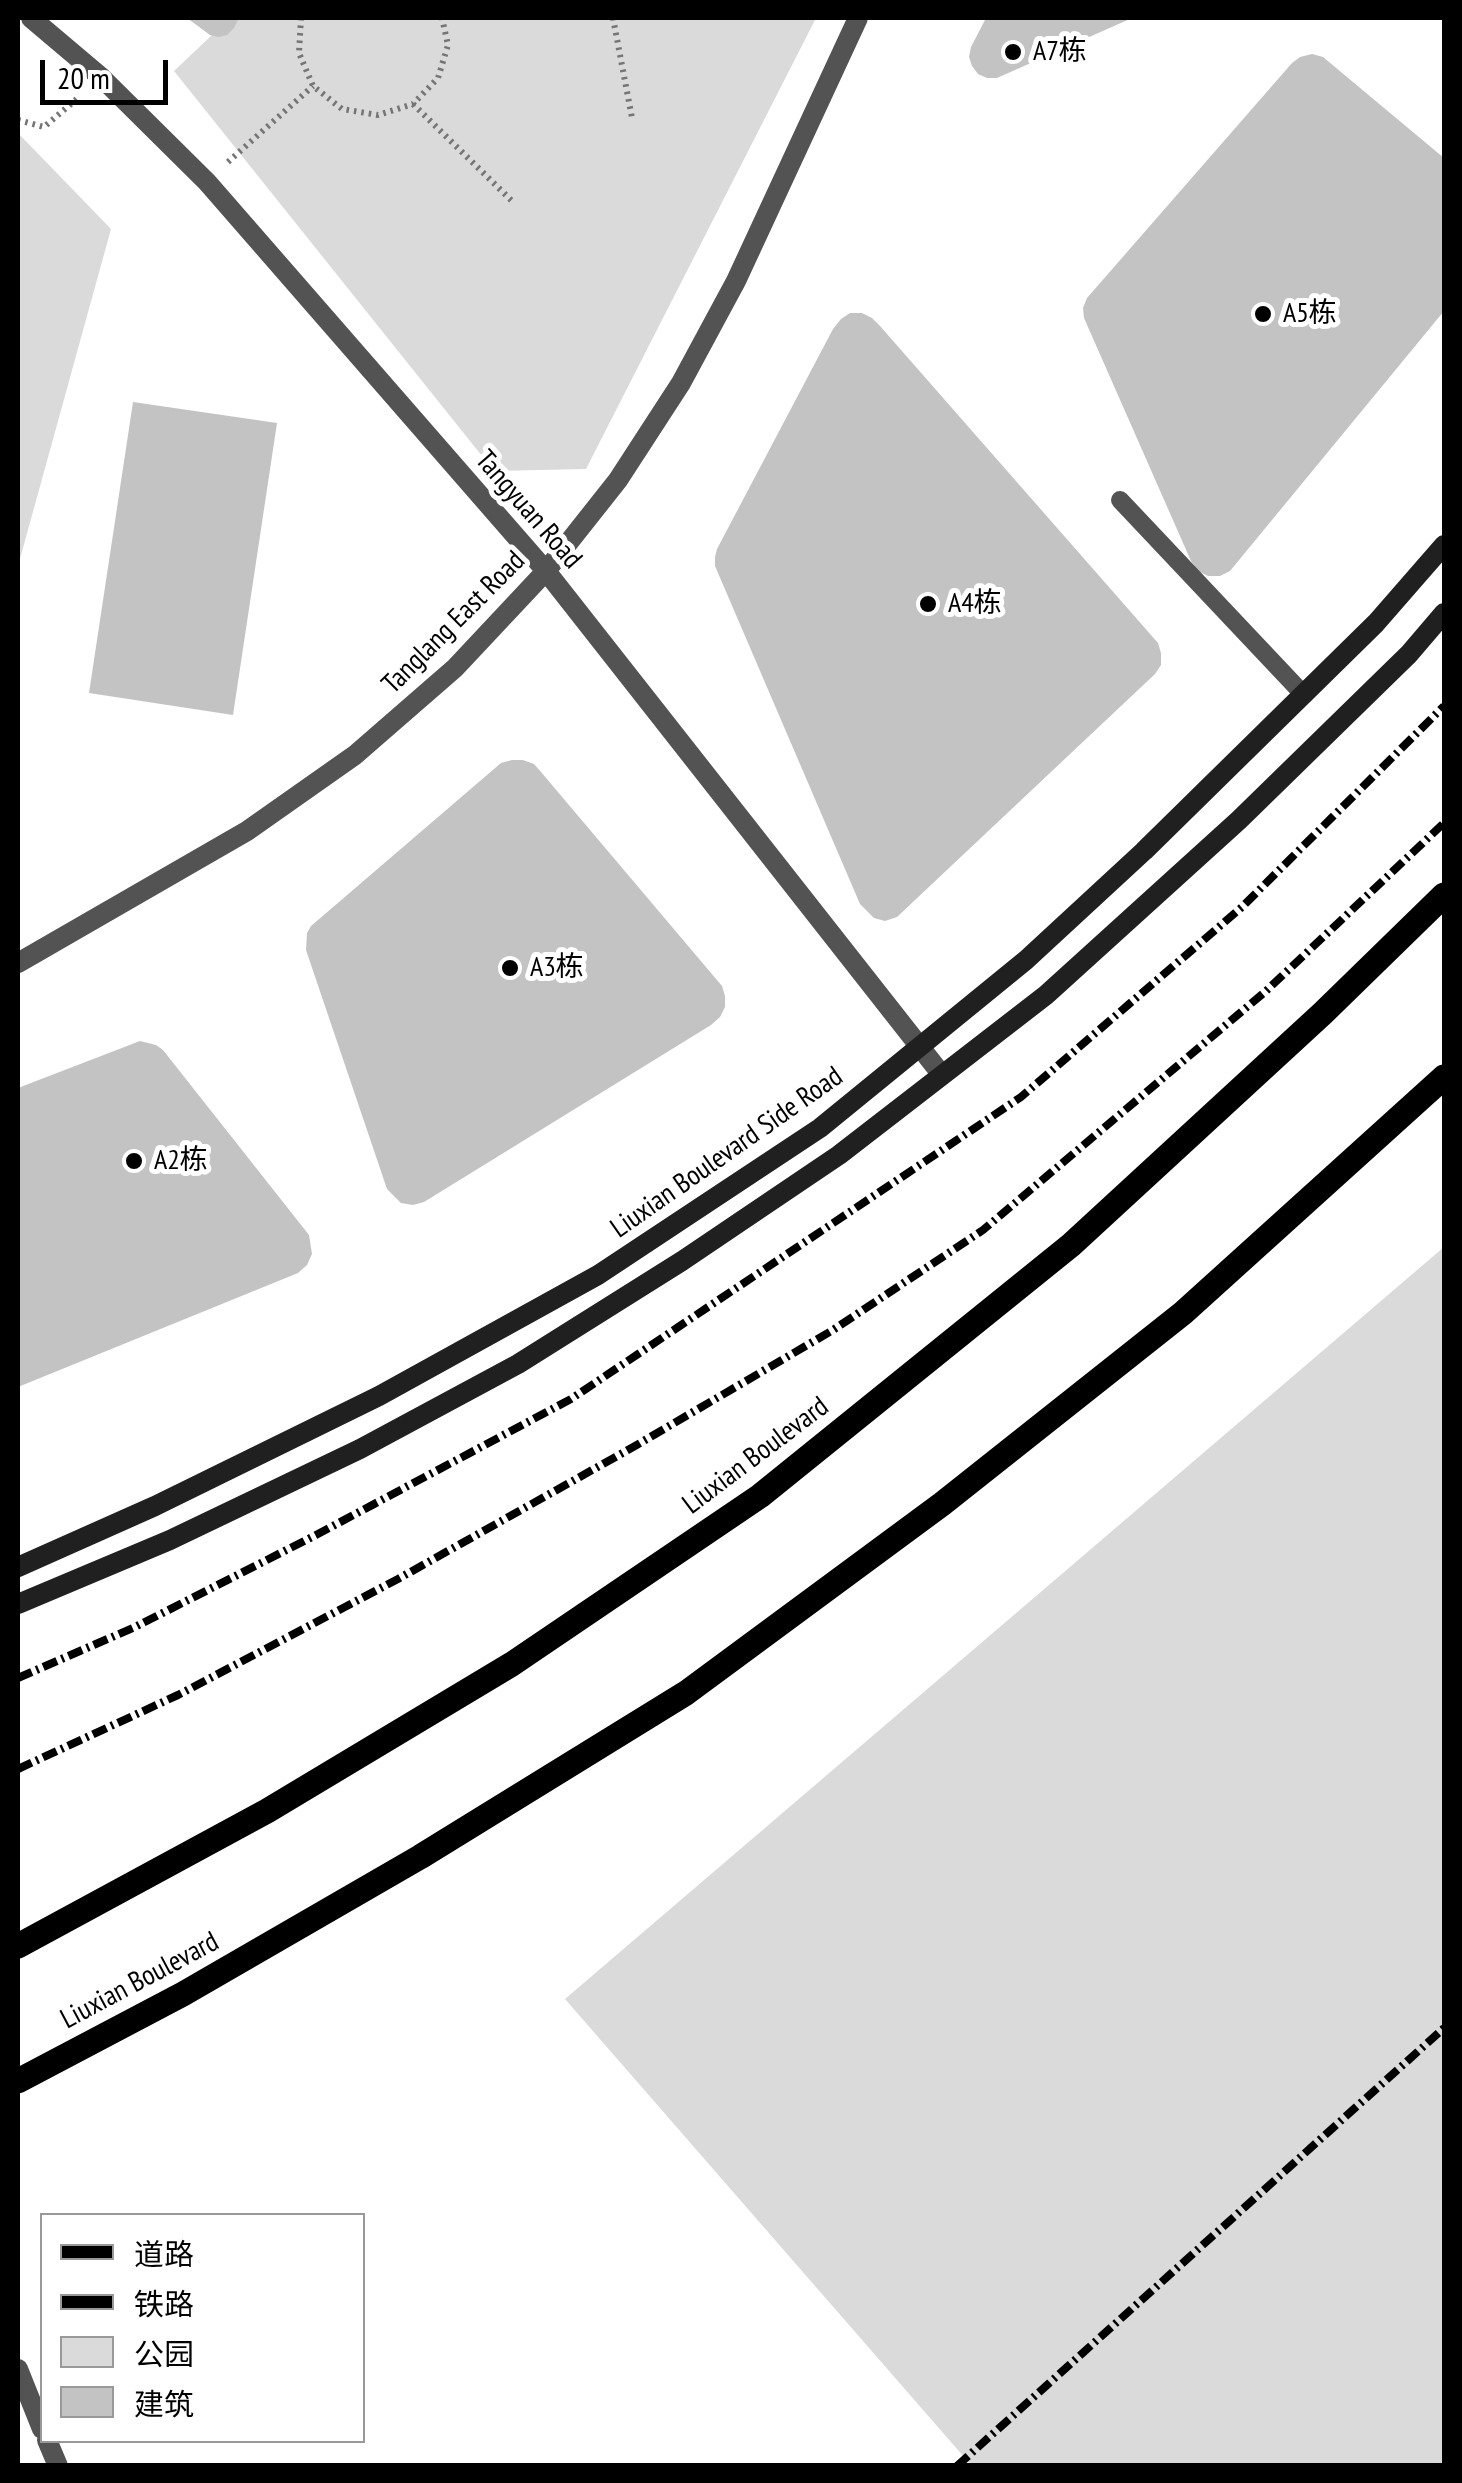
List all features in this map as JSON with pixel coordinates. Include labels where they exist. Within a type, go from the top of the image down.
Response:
[{"type":"main road","name":"Liuxian Boulevard Side Road","points":[[18,1567],[155,1506],[379,1396],[598,1275],[820,1128],[1026,960],[1144,852],[1376,624],[1444,545]]},
{"type":"main road","points":[[18,1604],[170,1540],[360,1449],[518,1364],[682,1261],[838,1155],[1046,995],[1240,820],[1410,654],[1444,613]]},
{"type":"main road","name":"Liuxian Boulevard","points":[[18,1946],[267,1811],[512,1664],[760,1496],[1072,1245],[1324,1013],[1444,896]]},
{"type":"main road","name":"Liuxian Boulevard","points":[[18,2081],[183,1994],[686,1693],[942,1504],[1183,1313],[1444,1077]]},
{"type":"street","name":"Tangyuan Road","points":[[31,18],[102,78],[207,182],[546,572],[942,1075]]},
{"type":"street","name":"Tanglang East Road","points":[[18,963],[247,832],[355,754],[456,668],[546,572],[618,480],[681,383],[736,282],[858,18]]},
{"type":"street","points":[[18,2369],[40,2424]]},
{"type":"lane","points":[[1120,500],[1304,695]]},
{"type":"path","points":[[302,18],[299,54],[313,86],[342,109],[378,116],[413,104],[438,78],[448,45],[442,18]]},
{"type":"path","points":[[613,18],[632,118]]},
{"type":"path","points":[[18,120],[44,127],[102,78]]},
{"type":"path","points":[[207,182],[313,86]]},
{"type":"path","points":[[413,104],[513,202]]},
{"type":"green space","points":[[230,18],[816,18],[586,469],[494,471],[174,71]]},
{"type":"green space","points":[[18,133],[111,229],[18,566]]},
{"type":"green space","points":[[1444,1247],[1444,2465],[971,2465],[565,1999]]},
{"type":"building","points":[[187,18],[238,20],[227,35],[219,37]]},
{"type":"building","name":"A7栋","points":[[986,18],[1132,18],[997,78],[987,78],[978,74],[969,57]]},
{"type":"building","name":"A5栋","points":[[1312,54],[1323,57],[1444,158],[1444,311],[1230,571],[1208,576],[1191,561],[1084,318],[1083,308],[1087,298],[1292,63]]},
{"type":"building","name":"A4栋","points":[[850,313],[862,313],[880,326],[1158,643],[1161,653],[1161,665],[1155,674],[897,917],[885,921],[874,918],[860,904],[715,566],[717,549],[833,329]]},
{"type":"building","points":[[133,402],[277,423],[233,715],[89,693]]},
{"type":"building","name":"A3栋","points":[[512,760],[534,764],[541,772],[722,986],[725,1007],[711,1025],[424,1202],[401,1203],[387,1189],[306,950],[307,933],[501,763]]},
{"type":"building","name":"A2栋","points":[[140,1041],[163,1050],[309,1235],[312,1254],[298,1273],[18,1387],[18,1088]]},
{"type":"railway","points":[[18,1678],[135,1627],[571,1399],[1021,1097],[1242,907],[1444,706]]},
{"type":"railway","points":[[18,1769],[178,1695],[398,1579],[833,1330],[983,1230],[1266,991],[1444,823]]},
{"type":"railway","points":[[957,2466],[1444,2028]]},
{"type":"place","name":"A7栋","points":[[1013,52]]},
{"type":"place","name":"A5栋","points":[[1263,314]]},
{"type":"place","name":"A4栋","points":[[928,604]]},
{"type":"place","name":"A3栋","points":[[510,968]]},
{"type":"place","name":"A2栋","points":[[134,1161]]}]
